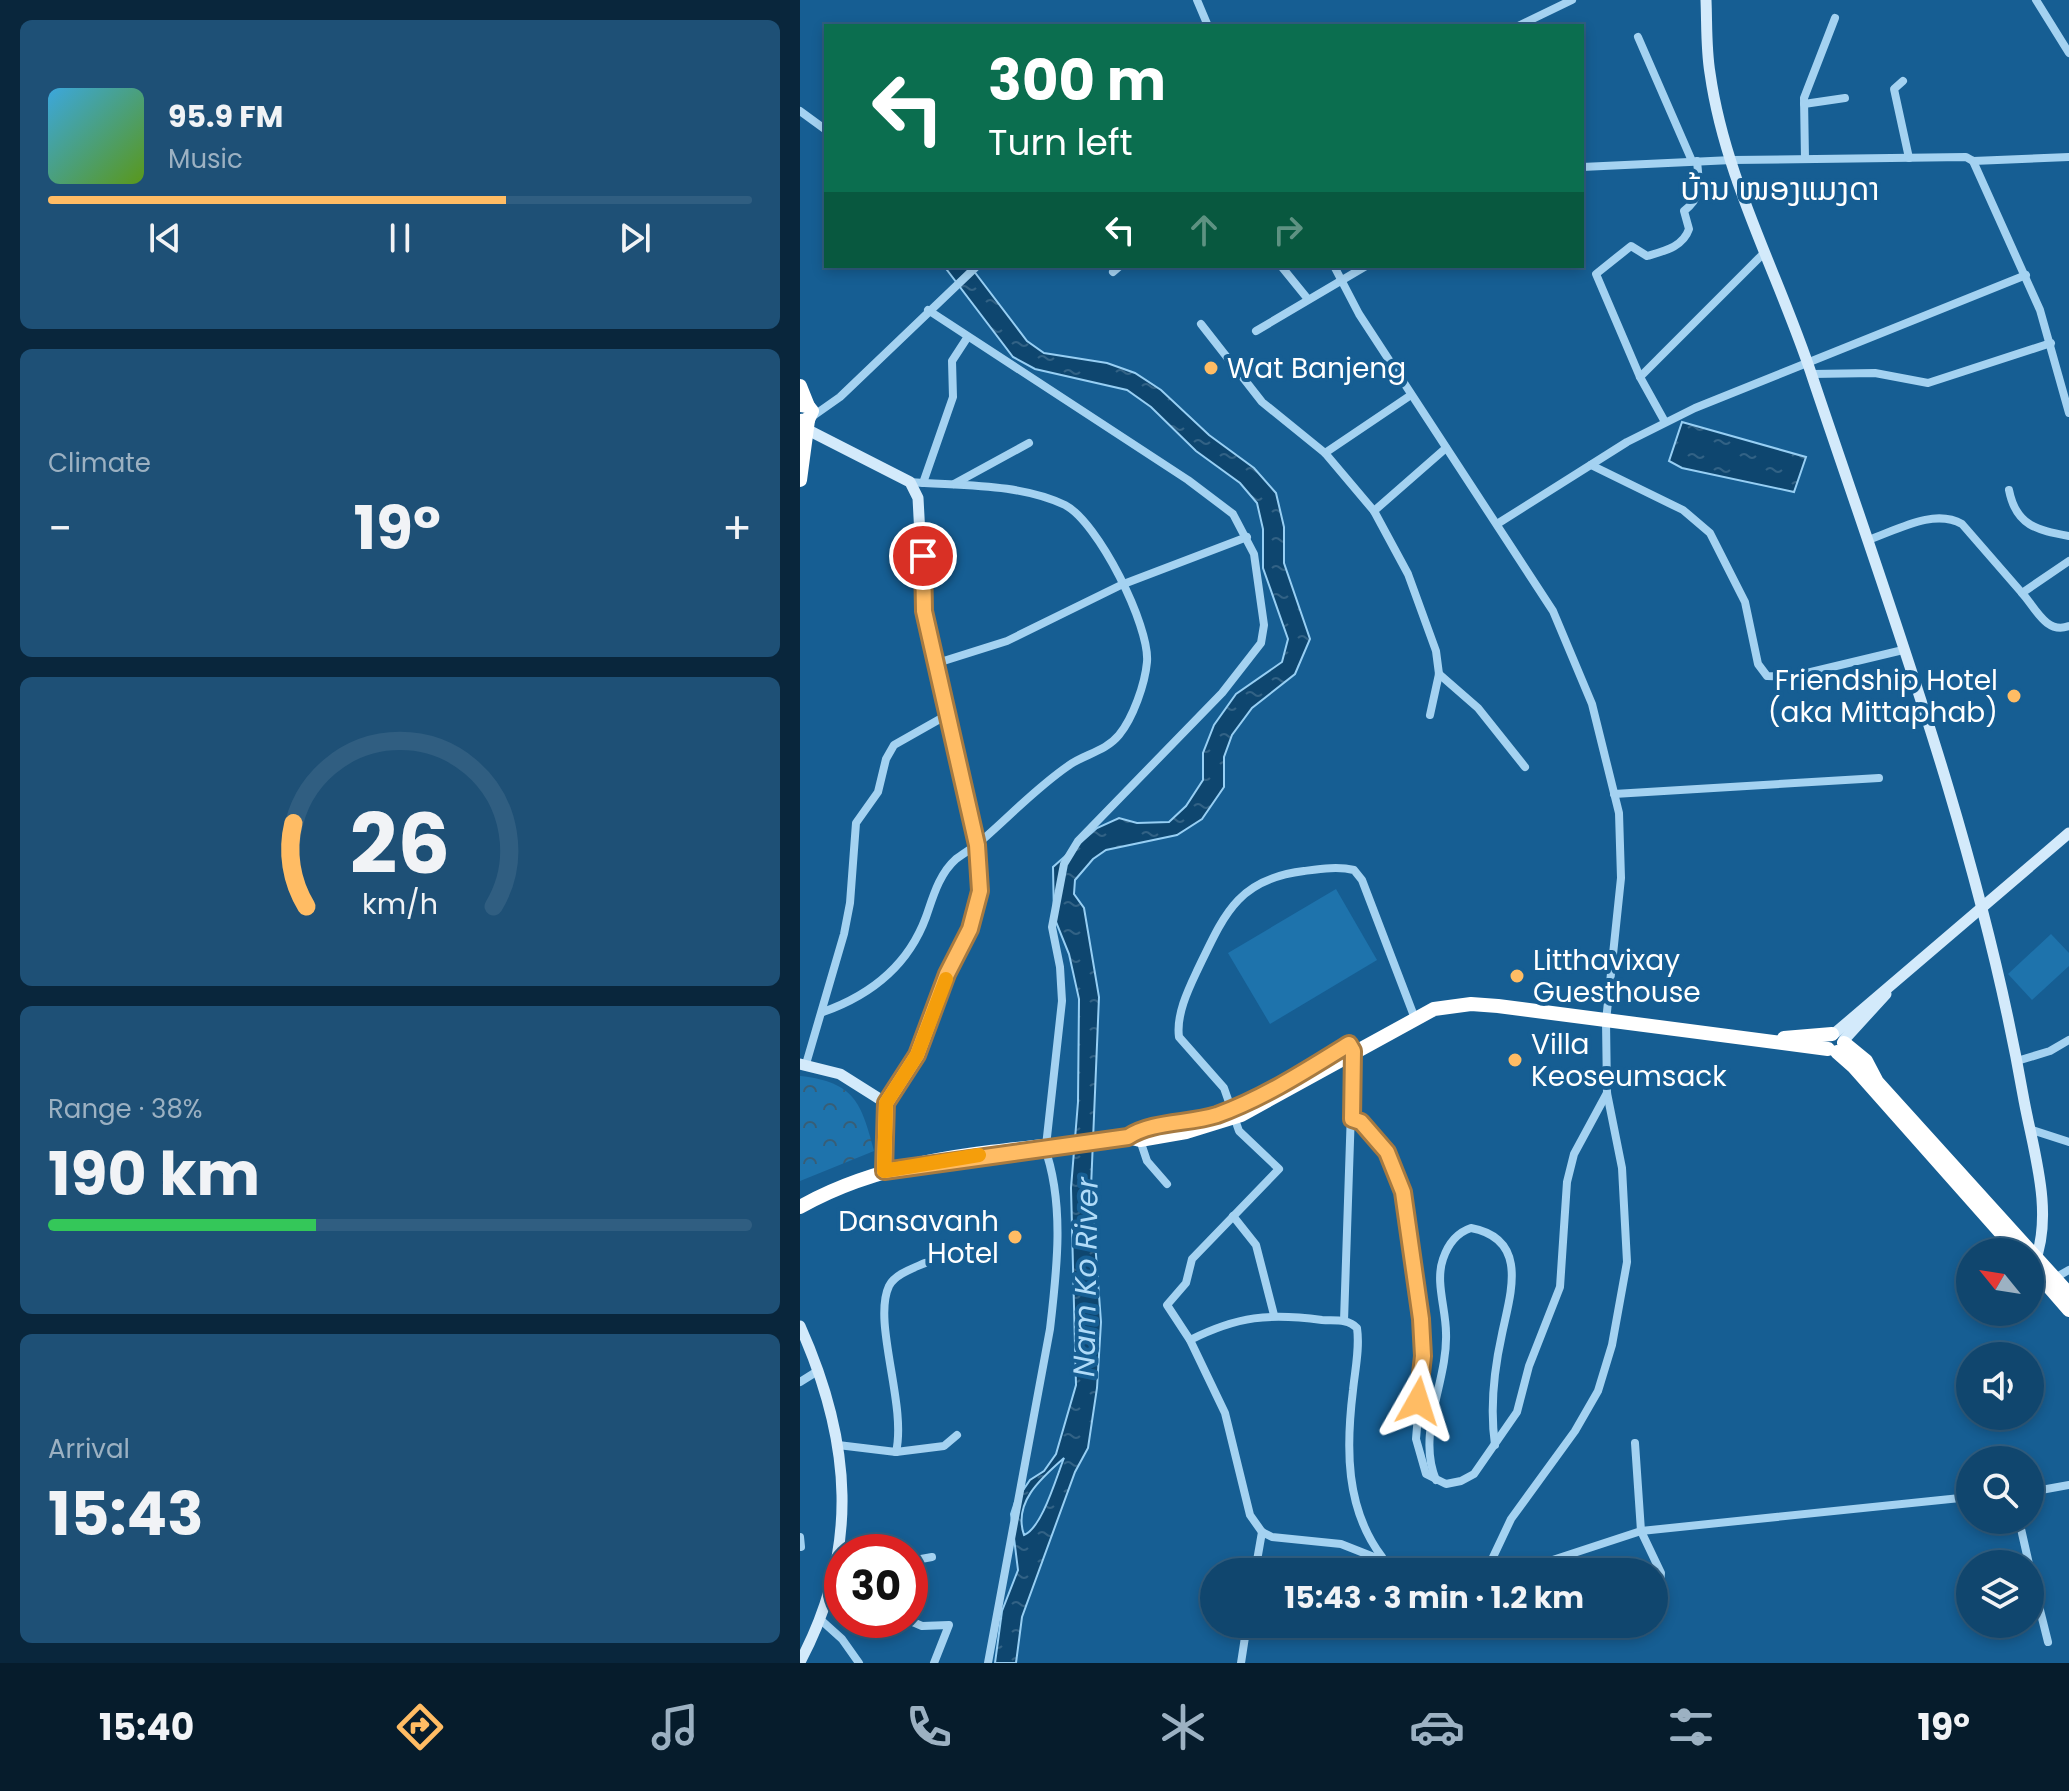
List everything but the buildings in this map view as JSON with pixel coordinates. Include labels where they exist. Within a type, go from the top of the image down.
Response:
[{"type":"highway","points":[[800,386],[806,415],[800,480]]},
{"type":"highway","points":[[800,1197],[828,1191],[884,1171],[1046,1146],[1128,1138],[1138,1130],[1231,1114],[1302,1084],[1351,1048],[1413,1012],[1471,1004],[1606,1017],[1791,1043],[1837,1042],[1866,1061],[1877,1082],[2011,1238]]},
{"type":"highway","points":[[1837,1042],[1854,1067],[2006,1238]]},
{"type":"highway","points":[[800,1207],[828,1191]]},
{"type":"highway","points":[[2057,1277],[2069,1294]]},
{"type":"highway","points":[[2057,1277],[2069,1310]]},
{"type":"street","points":[[1197,0],[1207,24]]},
{"type":"street","points":[[1522,24],[1572,0]]},
{"type":"street","points":[[1706,0],[1710,73],[1732,160],[1763,254],[1812,374],[1868,540],[1935,743],[1981,911],[2017,1061],[2040,1192],[2041,1238]]},
{"type":"street","points":[[2036,0],[2069,53]]},
{"type":"street","points":[[1805,159],[1804,104],[1807,88],[1835,18]]},
{"type":"street","points":[[1638,37],[1695,161],[1700,191],[1696,201],[1684,211],[1689,229],[1677,246],[1647,256],[1631,246],[1597,272],[1640,377],[1665,422]]},
{"type":"street","points":[[1903,81],[1894,89],[1909,158]]},
{"type":"street","points":[[1804,104],[1845,98]]},
{"type":"street","points":[[800,111],[824,129]]},
{"type":"street","points":[[1584,167],[1732,160],[1966,157],[1973,161],[2069,157]]},
{"type":"street","points":[[1973,161],[2026,275],[2051,343],[2069,413]]},
{"type":"street","points":[[1640,377],[1763,254]]},
{"type":"street","points":[[806,415],[840,397],[975,268]]},
{"type":"street","points":[[1283,268],[1307,298]]},
{"type":"street","points":[[1335,268],[1359,314],[1553,611],[1592,704],[1619,813],[1621,878],[1606,1017],[1607,1093],[1622,1168],[1627,1262],[1612,1345],[1598,1391],[1575,1431],[1511,1519],[1493,1558]]},
{"type":"street","points":[[1256,331],[1307,298],[1362,268]]},
{"type":"street","points":[[1497,524],[1665,422],[1806,360],[2026,275]]},
{"type":"street","points":[[928,310],[1188,480],[1233,514],[1254,554],[1264,625],[1261,643],[1212,704],[1078,841],[1064,864],[1052,927],[1060,967],[1062,1001],[1046,1146],[1055,1177],[1056,1274],[1050,1329],[988,1663]]},
{"type":"street","points":[[1201,324],[1262,402],[1325,453],[1374,511],[1408,574],[1436,651],[1439,674],[1430,715]]},
{"type":"street","points":[[884,1171],[886,1103],[917,1055],[947,974],[970,929],[980,891],[977,845],[924,611],[917,482],[953,397],[952,361],[967,338]]},
{"type":"street","points":[[1812,374],[1875,373],[1928,383],[2051,343]]},
{"type":"street","points":[[1325,453],[1411,395]]},
{"type":"street","points":[[806,415],[917,482],[1029,493],[1067,506],[1092,528],[1144,630],[1147,663],[1128,721],[1118,737],[1045,783],[946,871],[924,923],[897,968],[848,1003],[823,1012]]},
{"type":"street","points":[[953,485],[1029,443]]},
{"type":"street","points":[[1374,511],[1446,448]]},
{"type":"street","points":[[1591,465],[1683,510],[1710,533],[1745,602],[1758,664],[1767,676],[1790,677],[1903,650]]},
{"type":"street","points":[[2009,490],[2012,505],[2033,529],[2069,536]]},
{"type":"street","points":[[1868,540],[1929,519],[1951,517],[1962,524],[2046,623],[2062,629],[2069,626]]},
{"type":"street","points":[[934,664],[1007,641],[1121,585],[1247,537]]},
{"type":"street","points":[[2022,593],[2069,561]]},
{"type":"street","points":[[1439,674],[1478,708],[1525,767]]},
{"type":"street","points":[[886,1103],[840,1074],[803,1064],[823,1012],[850,903],[856,823],[878,792],[886,759],[894,745],[947,715]]},
{"type":"street","points":[[1614,794],[1879,778]]},
{"type":"street","points":[[1837,1042],[1874,996],[1981,911],[2069,833]]},
{"type":"street","points":[[1380,1558],[1341,1544],[1272,1537],[1262,1532],[1247,1505],[1225,1413],[1190,1340],[1167,1305],[1186,1283],[1192,1259],[1279,1169],[1239,1131],[1224,1088],[1181,1042],[1177,1027],[1188,990],[1212,940],[1236,902],[1263,879],[1311,870],[1354,870],[1362,880],[1413,1012]]},
{"type":"street","points":[[2017,1061],[2050,1051],[2069,1040]]},
{"type":"street","points":[[1344,1321],[1352,1119],[1351,1048]]},
{"type":"street","points":[[1352,1119],[1361,1122],[1387,1152],[1403,1192],[1422,1343],[1416,1439],[1420,1463],[1426,1474],[1436,1480],[1461,1481],[1474,1474],[1517,1412],[1529,1366],[1555,1307],[1560,1287],[1567,1182],[1574,1154],[1607,1093]]},
{"type":"street","points":[[2029,1129],[2069,1142]]},
{"type":"street","points":[[1128,1138],[1167,1184]]},
{"type":"street","points":[[1233,1216],[1256,1245],[1274,1315]]},
{"type":"street","points":[[1436,1480],[1429,1456],[1429,1441],[1445,1361],[1440,1272],[1452,1241],[1471,1228],[1498,1242],[1514,1272],[1493,1402],[1495,1445]]},
{"type":"street","points":[[896,1452],[898,1411],[885,1313],[889,1286],[900,1276],[925,1263]]},
{"type":"street","points":[[1190,1340],[1248,1317],[1274,1315],[1344,1321],[1357,1328],[1359,1339],[1349,1424],[1350,1479],[1358,1512],[1385,1558]]},
{"type":"street","points":[[800,1326],[838,1445],[843,1490],[841,1534]]},
{"type":"street","points":[[800,1382],[816,1372]]},
{"type":"street","points":[[838,1445],[896,1452],[944,1446],[957,1435]]},
{"type":"street","points":[[1635,1443],[1641,1531],[1654,1558]]},
{"type":"street","points":[[2044,1489],[2069,1485]]},
{"type":"street","points":[[1559,1558],[1641,1531],[1956,1498]]},
{"type":"street","points":[[1257,1558],[1262,1532]]},
{"type":"street","points":[[800,1537],[801,1547]]},
{"type":"street","points":[[928,1558],[932,1557]]},
{"type":"street","points":[[800,1662],[824,1615]]},
{"type":"street","points":[[822,1621],[842,1639],[859,1663]]},
{"type":"street","points":[[928,1626],[949,1625],[934,1663]]},
{"type":"street","points":[[2044,1626],[2048,1642]]},
{"type":"street","points":[[1241,1663],[1245,1638]]},
{"type":"green space","points":[[1336,889],[1377,960],[1270,1024],[1228,953]]},
{"type":"green space","points":[[2051,934],[2069,953],[2069,966],[2032,1000],[2008,974]]},
{"type":"green space","points":[[800,1076],[833,1084],[853,1098],[865,1120],[874,1151],[800,1181]]},
{"type":"water","name":"Nam Ko River","points":[[946,268],[972,268],[1027,341],[1044,353],[1107,363],[1135,373],[1161,390],[1209,435],[1254,468],[1276,493],[1284,527],[1284,563],[1310,639],[1295,674],[1252,708],[1232,735],[1224,757],[1224,787],[1202,819],[1177,835],[1106,850],[1093,859],[1075,880],[1074,894],[1084,908],[1099,997],[1091,1188],[1101,1322],[1097,1388],[1088,1448],[1075,1472],[1022,1617],[1016,1663],[995,1663],[1002,1611],[1018,1570],[1011,1514],[1030,1480],[1044,1471],[1056,1454],[1076,1385],[1071,1188],[1078,1102],[1079,999],[1069,954],[1054,917],[1053,867],[1097,828],[1119,818],[1137,823],[1169,822],[1186,806],[1203,780],[1203,753],[1214,725],[1236,694],[1282,662],[1288,639],[1263,568],[1263,529],[1257,503],[1240,483],[1196,451],[1151,407],[1127,390],[1035,369],[1013,357]],"holes":[[[1064,1458],[1037,1523],[1024,1535],[1022,1512],[1025,1502],[1038,1483]]]},
{"type":"water","points":[[1682,422],[1806,457],[1794,492],[1682,468],[1669,461]]},
{"type":"slow traffic","points":[[946,979],[917,1055],[886,1103],[884,1171],[979,1155]]},
{"type":"place","name":"Wat Banjeng","points":[[1211,368]]},
{"type":"place","name":"Friendship Hotel (aka Mittaphab)","points":[[2014,696]]},
{"type":"place","name":"Litthavixay Guesthouse","points":[[1517,976]]},
{"type":"place","name":"Villa Keoseumsack","points":[[1515,1060]]},
{"type":"place","name":"Dansavanh Hotel","points":[[1015,1237]]},
{"type":"district","name":"ບ້ານ ໜອງແມງດາ","points":[[1780,189]]},
{"type":"route","points":[[923,556],[924,611],[977,845],[980,891],[970,929],[947,974],[917,1055],[886,1103],[884,1171],[1044,1146],[1128,1137],[1138,1130],[1208,1118],[1268,1092],[1349,1044],[1353,1051],[1352,1119],[1361,1122],[1387,1152],[1403,1192],[1421,1319],[1423,1356],[1418,1401]]}]
